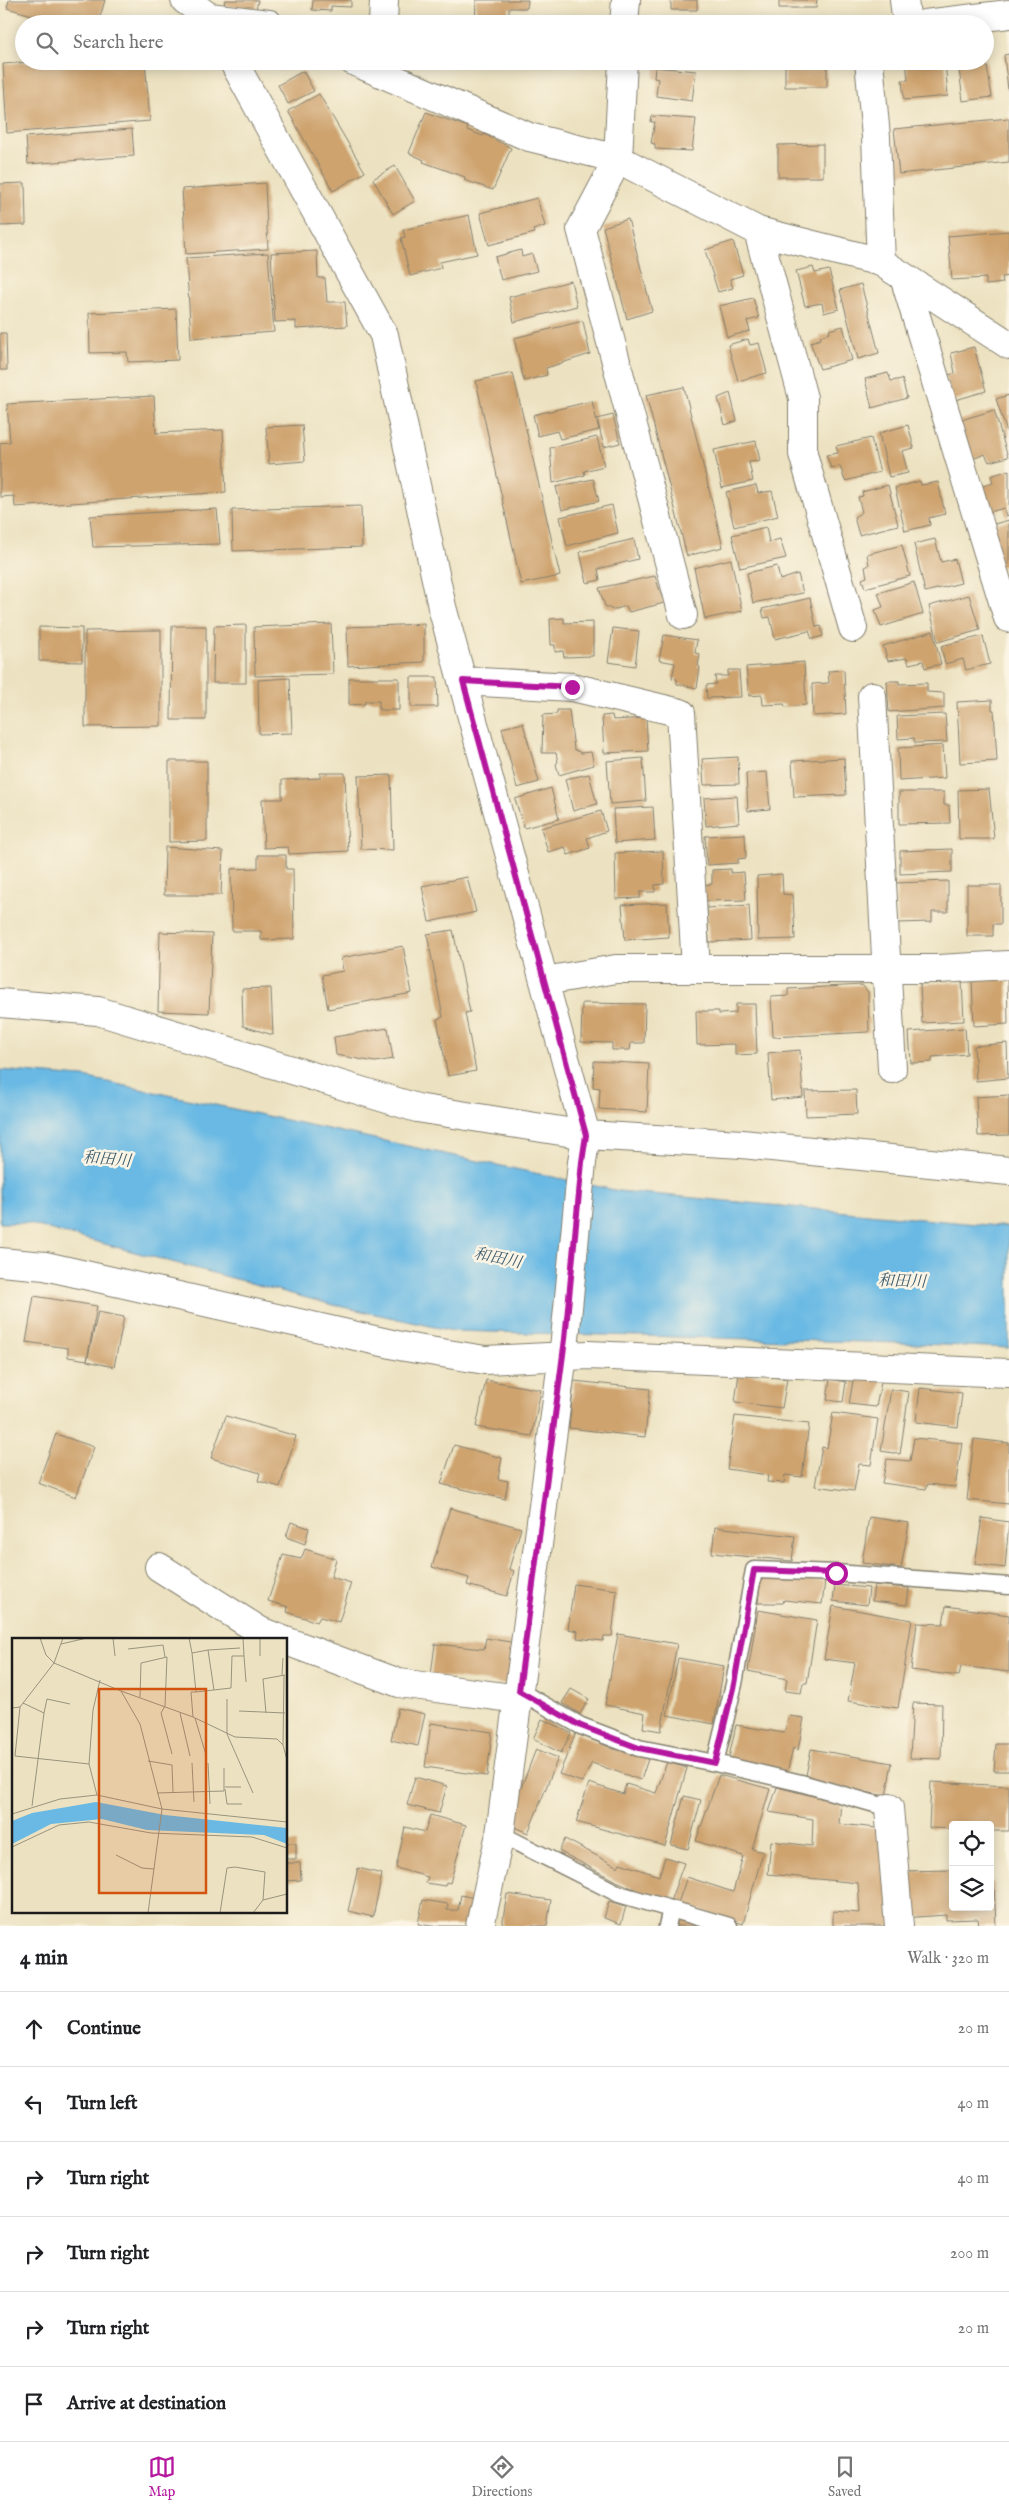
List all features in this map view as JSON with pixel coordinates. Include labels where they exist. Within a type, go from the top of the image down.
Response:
[{"type":"street","points":[[185,0],[204,15]]},
{"type":"street","points":[[383,15],[384,0]]},
{"type":"street","points":[[625,15],[626,0]]},
{"type":"street","points":[[904,0],[906,15]]},
{"type":"street","points":[[994,16],[1009,14]]},
{"type":"street","points":[[238,70],[384,335],[442,607],[586,1135],[564,1348],[500,1834],[480,1926]]},
{"type":"street","points":[[387,70],[529,137],[618,158],[758,231],[881,262],[1009,345]]},
{"type":"street","points":[[623,70],[618,158],[581,229],[683,615]]},
{"type":"street","points":[[870,70],[876,137],[881,262]]},
{"type":"street","points":[[758,231],[803,398],[803,454],[853,628]]},
{"type":"street","points":[[904,277],[1008,618]]},
{"type":"street","points":[[463,681],[572,687],[681,713],[696,969]]},
{"type":"street","points":[[872,696],[892,1069]]},
{"type":"street","points":[[544,981],[616,969],[887,969],[1009,965]]},
{"type":"street","points":[[0,1003],[98,1011],[417,1108],[586,1135],[742,1144],[1009,1171]]},
{"type":"street","points":[[0,1262],[44,1266],[405,1347],[485,1360],[564,1348],[588,1355],[1009,1374]]},
{"type":"street","points":[[159,1567],[260,1631],[279,1638]]},
{"type":"street","points":[[288,1641],[399,1683],[518,1695]]},
{"type":"street","points":[[890,1808],[899,1926]]},
{"type":"lane","points":[[715,1763],[734,1684],[754,1570],[836,1573],[1009,1586]]},
{"type":"lane","points":[[518,1695],[581,1726],[639,1748],[801,1783],[890,1808]]},
{"type":"lane","points":[[500,1834],[619,1894],[729,1926]]},
{"type":"lane","points":[[667,1926],[671,1909]]},
{"type":"water","name":"和田川","points":[[0,1070],[84,1077],[619,1191],[1009,1227],[1009,1348],[900,1343],[453,1331],[329,1304],[26,1223],[0,1223]]},
{"type":"building","points":[[9,0],[105,0],[101,15],[32,15],[7,8]]},
{"type":"building","points":[[225,0],[258,0],[256,10],[224,5]]},
{"type":"building","points":[[313,0],[351,0],[351,7],[331,6],[331,11],[312,10]]},
{"type":"building","points":[[476,0],[528,0],[527,8],[509,8],[509,15],[475,15]]},
{"type":"building","points":[[671,0],[697,0],[697,10],[671,10]]},
{"type":"building","points":[[779,0],[817,0],[816,8],[779,8]]},
{"type":"building","points":[[1009,54],[1009,90],[1008,90],[1004,55]]},
{"type":"building","points":[[15,63],[15,70],[146,70],[150,121],[7,133],[3,64]]},
{"type":"building","points":[[655,70],[696,71],[692,101],[656,96],[658,79],[654,78]]},
{"type":"building","points":[[785,70],[827,70],[827,87],[785,87]]},
{"type":"building","points":[[907,70],[946,70],[948,96],[904,100],[902,80],[908,80]]},
{"type":"building","points":[[959,70],[988,70],[992,97],[963,101]]},
{"type":"building","points":[[303,71],[314,91],[288,104],[278,85]]},
{"type":"building","points":[[319,94],[365,172],[333,191],[288,111]]},
{"type":"building","points":[[426,112],[468,127],[467,130],[483,136],[484,134],[511,148],[493,190],[464,180],[465,177],[423,162],[424,160],[409,153]]},
{"type":"building","points":[[652,116],[696,119],[692,151],[655,149],[655,144],[651,143],[655,122],[651,122]]},
{"type":"building","points":[[1009,118],[1009,162],[899,174],[894,129]]},
{"type":"building","points":[[132,129],[134,156],[28,164],[26,137]]},
{"type":"building","points":[[823,144],[823,177],[778,177],[778,145]]},
{"type":"building","points":[[395,166],[415,201],[393,214],[373,179]]},
{"type":"building","points":[[25,183],[26,225],[0,226],[0,184]]},
{"type":"building","points":[[265,183],[268,249],[186,254],[182,189]]},
{"type":"building","points":[[537,198],[545,226],[533,230],[534,233],[489,245],[480,213]]},
{"type":"building","points":[[469,215],[477,254],[440,262],[441,268],[410,276],[401,238],[405,237],[403,230]]},
{"type":"building","points":[[628,219],[652,311],[627,319],[603,227]]},
{"type":"building","points":[[1009,231],[1009,276],[1002,277],[1003,283],[986,285],[986,278],[952,280],[948,236]]},
{"type":"building","points":[[733,241],[743,275],[730,279],[733,288],[718,292],[705,250]]},
{"type":"building","points":[[521,250],[522,257],[532,254],[537,271],[501,280],[495,257]]},
{"type":"building","points":[[317,251],[318,278],[325,278],[327,302],[345,302],[347,326],[296,329],[296,321],[275,322],[271,253]]},
{"type":"building","points":[[268,253],[274,332],[191,338],[186,258]]},
{"type":"building","points":[[813,267],[815,273],[829,270],[839,309],[824,313],[822,303],[805,306],[796,271]]},
{"type":"building","points":[[571,281],[577,306],[514,322],[509,297]]},
{"type":"building","points":[[861,284],[879,353],[858,359],[840,290]]},
{"type":"building","points":[[753,298],[759,318],[747,321],[750,331],[727,337],[719,306]]},
{"type":"building","points":[[176,309],[178,360],[128,362],[127,352],[90,353],[89,313]]},
{"type":"building","points":[[583,321],[590,354],[546,368],[547,375],[524,381],[514,338]]},
{"type":"building","points":[[843,326],[852,360],[820,369],[810,342],[821,339],[820,336],[830,333],[829,330]]},
{"type":"building","points":[[0,333],[6,333],[7,370],[0,370]]},
{"type":"building","points":[[748,339],[750,345],[759,343],[767,373],[738,381],[728,345]]},
{"type":"building","points":[[974,347],[986,391],[952,401],[946,376],[955,373],[951,353]]},
{"type":"building","points":[[513,373],[560,576],[521,584],[476,381]]},
{"type":"building","points":[[888,373],[891,381],[902,379],[907,398],[872,408],[865,379]]},
{"type":"building","points":[[684,387],[723,547],[687,556],[646,395]]},
{"type":"building","points":[[730,393],[737,421],[725,425],[718,398]]},
{"type":"building","points":[[1009,395],[1009,438],[996,399]]},
{"type":"building","points":[[154,396],[156,433],[223,430],[226,492],[15,507],[14,496],[0,497],[0,443],[10,442],[7,404]]},
{"type":"building","points":[[592,401],[599,430],[560,439],[557,431],[538,436],[533,415]]},
{"type":"building","points":[[994,410],[1008,457],[989,462],[985,454],[970,460],[958,421]]},
{"type":"building","points":[[613,415],[620,443],[604,447],[597,419]]},
{"type":"building","points":[[302,425],[305,461],[269,464],[266,427]]},
{"type":"building","points":[[908,425],[914,448],[902,451],[908,473],[889,477],[879,433]]},
{"type":"building","points":[[597,437],[604,466],[584,471],[585,475],[553,483],[550,448]]},
{"type":"building","points":[[871,438],[880,472],[845,481],[840,466],[831,468],[826,455],[838,453],[836,446]]},
{"type":"building","points":[[756,441],[760,461],[749,462],[753,481],[722,488],[714,450]]},
{"type":"building","points":[[1009,470],[1009,515],[1006,516],[1004,508],[986,513],[979,487],[993,483],[991,476]]},
{"type":"building","points":[[593,479],[599,501],[562,510],[556,487]]},
{"type":"building","points":[[920,481],[921,485],[938,482],[945,514],[929,518],[930,525],[905,531],[895,488]]},
{"type":"building","points":[[756,485],[758,493],[772,491],[778,516],[734,527],[726,492]]},
{"type":"building","points":[[888,485],[898,525],[859,535],[854,517],[862,512],[858,497],[863,496],[862,492]]},
{"type":"building","points":[[612,505],[618,533],[567,546],[560,517]]},
{"type":"building","points":[[361,506],[362,547],[233,551],[232,510]]},
{"type":"building","points":[[217,509],[220,544],[93,547],[90,516]]},
{"type":"building","points":[[1009,520],[1009,564],[999,567],[987,526]]},
{"type":"building","points":[[766,527],[769,542],[780,539],[786,558],[740,568],[732,535]]},
{"type":"building","points":[[634,539],[638,559],[598,569],[600,580],[587,583],[580,552]]},
{"type":"building","points":[[935,539],[941,562],[955,559],[961,583],[925,592],[914,544]]},
{"type":"building","points":[[902,545],[910,576],[865,588],[862,579],[867,577],[865,567],[869,565],[867,554]]},
{"type":"building","points":[[731,559],[742,611],[705,619],[694,568]]},
{"type":"building","points":[[777,566],[780,580],[798,574],[803,593],[753,603],[747,573]]},
{"type":"building","points":[[655,576],[664,603],[629,612],[626,606],[613,610],[605,606],[599,588]]},
{"type":"building","points":[[914,582],[923,614],[881,627],[875,610],[883,607],[878,593]]},
{"type":"building","points":[[969,595],[980,630],[938,642],[929,606]]},
{"type":"building","points":[[810,598],[816,627],[821,626],[823,636],[812,639],[809,631],[775,639],[770,617],[764,618],[762,609]]},
{"type":"building","points":[[564,618],[564,623],[593,622],[593,656],[564,657],[563,651],[555,652],[555,645],[551,645],[550,619]]},
{"type":"building","points":[[331,624],[333,674],[255,676],[254,627]]},
{"type":"building","points":[[424,624],[424,662],[348,666],[347,627]]},
{"type":"building","points":[[246,625],[246,683],[213,683],[214,626]]},
{"type":"building","points":[[172,626],[206,626],[206,720],[171,720]]},
{"type":"building","points":[[39,627],[82,628],[82,662],[39,661]]},
{"type":"building","points":[[613,628],[639,631],[635,666],[608,662]]},
{"type":"building","points":[[161,630],[161,726],[85,727],[85,631]]},
{"type":"building","points":[[933,631],[941,664],[925,668],[923,661],[909,664],[907,658],[888,661],[883,646]]},
{"type":"building","points":[[664,635],[697,640],[695,653],[700,654],[698,666],[700,667],[697,688],[677,684],[677,679],[672,678],[675,663],[659,660]]},
{"type":"building","points":[[983,636],[990,664],[966,670],[963,659],[945,664],[941,646]]},
{"type":"building","points":[[804,662],[806,705],[785,707],[784,704],[763,705],[762,695],[749,696],[746,667]]},
{"type":"building","points":[[728,670],[739,670],[741,697],[707,698],[706,685],[716,684],[715,676],[728,676]]},
{"type":"building","points":[[844,670],[846,714],[813,716],[812,684],[829,683],[828,671]]},
{"type":"building","points":[[411,677],[437,677],[438,707],[411,707]]},
{"type":"building","points":[[290,678],[292,733],[259,734],[258,680]]},
{"type":"building","points":[[349,678],[399,678],[399,710],[379,710],[379,701],[365,701],[365,704],[349,705]]},
{"type":"building","points":[[887,681],[899,681],[899,684],[927,683],[927,692],[944,693],[944,708],[889,712]]},
{"type":"building","points":[[992,700],[997,761],[960,763],[957,702]]},
{"type":"building","points":[[557,710],[569,710],[574,749],[581,753],[591,752],[594,765],[559,775],[556,753],[542,753],[543,715],[557,714]]},
{"type":"building","points":[[945,714],[947,742],[915,743],[914,738],[898,739],[897,716]]},
{"type":"building","points":[[612,715],[613,720],[646,718],[648,751],[604,753],[602,716]]},
{"type":"building","points":[[523,723],[539,782],[517,788],[502,728]]},
{"type":"building","points":[[943,745],[945,778],[899,781],[898,748]]},
{"type":"building","points":[[738,757],[739,784],[704,785],[702,759]]},
{"type":"building","points":[[643,758],[646,801],[610,804],[607,761]]},
{"type":"building","points":[[844,758],[846,795],[794,797],[792,761]]},
{"type":"building","points":[[169,761],[207,761],[207,841],[169,842]]},
{"type":"building","points":[[767,772],[770,809],[748,811],[746,773]]},
{"type":"building","points":[[320,773],[345,773],[348,851],[289,854],[288,847],[264,848],[262,799],[282,799],[282,780],[320,778]]},
{"type":"building","points":[[589,774],[597,804],[573,811],[565,779]]},
{"type":"building","points":[[391,775],[393,850],[361,849],[358,776]]},
{"type":"building","points":[[551,788],[559,819],[524,828],[515,799]]},
{"type":"building","points":[[989,789],[994,839],[959,839],[958,790]]},
{"type":"building","points":[[899,792],[944,792],[944,805],[949,805],[950,823],[899,824]]},
{"type":"building","points":[[737,796],[739,823],[706,826],[704,798]]},
{"type":"building","points":[[653,807],[655,840],[615,843],[613,809]]},
{"type":"building","points":[[601,811],[607,831],[587,838],[590,848],[568,855],[565,847],[548,852],[541,828]]},
{"type":"building","points":[[745,834],[746,858],[738,859],[738,863],[707,865],[705,836]]},
{"type":"building","points":[[165,847],[223,851],[221,895],[164,895]]},
{"type":"building","points":[[952,849],[952,872],[900,874],[900,851]]},
{"type":"building","points":[[663,851],[664,884],[655,885],[655,892],[640,892],[640,898],[616,899],[615,853]]},
{"type":"building","points":[[258,855],[286,855],[286,869],[293,869],[294,939],[261,940],[261,931],[232,931],[231,869],[258,868]]},
{"type":"building","points":[[731,869],[731,873],[744,872],[746,900],[705,901],[704,885],[712,884],[712,870]]},
{"type":"building","points":[[782,874],[783,894],[793,895],[795,939],[758,940],[757,876]]},
{"type":"building","points":[[467,877],[476,912],[429,922],[422,886]]},
{"type":"building","points":[[948,881],[948,912],[932,912],[932,922],[898,923],[896,883]]},
{"type":"building","points":[[967,885],[1001,885],[1001,924],[993,924],[993,936],[967,936]]},
{"type":"building","points":[[667,903],[669,937],[625,940],[622,905]]},
{"type":"building","points":[[749,905],[751,940],[709,942],[707,908]]},
{"type":"building","points":[[453,930],[470,1012],[465,1013],[476,1071],[448,1076],[437,1019],[443,1017],[427,934]]},
{"type":"building","points":[[160,932],[212,934],[209,1013],[158,1011]]},
{"type":"building","points":[[403,946],[412,993],[328,1009],[322,975],[343,971],[341,958]]},
{"type":"building","points":[[1007,977],[1008,1024],[974,1026],[972,979]]},
{"type":"building","points":[[962,982],[964,1021],[922,1023],[920,984]]},
{"type":"building","points":[[862,985],[868,992],[869,1032],[773,1037],[771,997],[788,996],[788,989]]},
{"type":"building","points":[[271,988],[273,1035],[243,1026],[242,989]]},
{"type":"building","points":[[582,1003],[645,1004],[644,1043],[631,1043],[630,1050],[612,1050],[612,1043],[581,1042]]},
{"type":"building","points":[[736,1004],[755,1004],[757,1054],[735,1055],[735,1044],[697,1045],[696,1011],[719,1011],[719,1014],[736,1013]]},
{"type":"building","points":[[388,1028],[393,1059],[375,1062],[336,1055],[334,1037]]},
{"type":"building","points":[[965,1028],[967,1054],[932,1057],[932,1062],[911,1063],[909,1032]]},
{"type":"building","points":[[1007,1043],[1008,1078],[976,1081],[974,1046]]},
{"type":"building","points":[[800,1050],[803,1097],[771,1100],[768,1053]]},
{"type":"building","points":[[594,1061],[649,1064],[647,1112],[599,1109],[600,1088],[593,1087]]},
{"type":"building","points":[[856,1090],[857,1114],[806,1116],[805,1091]]},
{"type":"building","points":[[1009,1095],[1009,1135],[978,1136],[976,1097]]},
{"type":"building","points":[[34,1296],[97,1306],[87,1360],[68,1357],[68,1348],[26,1342]]},
{"type":"building","points":[[98,1312],[124,1317],[114,1367],[87,1361]]},
{"type":"building","points":[[739,1373],[787,1379],[782,1408],[735,1402]]},
{"type":"building","points":[[854,1375],[882,1377],[876,1407],[849,1404]]},
{"type":"building","points":[[830,1379],[846,1382],[843,1402],[827,1400]]},
{"type":"building","points":[[486,1380],[541,1390],[532,1436],[476,1427]]},
{"type":"building","points":[[574,1381],[650,1389],[645,1437],[569,1428]]},
{"type":"building","points":[[920,1388],[962,1393],[958,1427],[916,1422]]},
{"type":"building","points":[[891,1389],[909,1392],[900,1454],[881,1451]]},
{"type":"building","points":[[833,1413],[878,1419],[871,1465],[859,1464],[854,1491],[815,1486],[822,1447],[827,1448]]},
{"type":"building","points":[[226,1416],[296,1436],[280,1487],[258,1481],[260,1473],[211,1458]]},
{"type":"building","points":[[735,1416],[809,1424],[802,1477],[785,1475],[784,1483],[767,1482],[768,1475],[727,1469]]},
{"type":"building","points":[[56,1434],[94,1447],[76,1497],[38,1483]]},
{"type":"building","points":[[914,1438],[962,1443],[955,1487],[928,1484],[926,1489],[882,1483],[887,1459],[910,1461]]},
{"type":"building","points":[[974,1439],[1009,1443],[1009,1504],[967,1500]]},
{"type":"building","points":[[454,1445],[502,1458],[498,1479],[508,1481],[505,1499],[441,1484]]},
{"type":"building","points":[[450,1508],[521,1528],[509,1569],[514,1571],[507,1596],[467,1585],[469,1578],[432,1567]]},
{"type":"building","points":[[869,1517],[909,1523],[901,1568],[862,1563]]},
{"type":"building","points":[[982,1518],[1009,1522],[1005,1568],[975,1564]]},
{"type":"building","points":[[291,1522],[309,1528],[305,1544],[286,1537]]},
{"type":"building","points":[[715,1527],[795,1536],[792,1561],[712,1553]]},
{"type":"building","points":[[305,1549],[336,1559],[331,1577],[351,1583],[339,1622],[320,1617],[317,1622],[287,1612],[288,1607],[268,1601],[283,1555],[301,1559]]},
{"type":"building","points":[[760,1578],[825,1581],[822,1604],[784,1600],[783,1603],[758,1603]]},
{"type":"building","points":[[574,1584],[617,1590],[612,1636],[604,1636],[603,1641],[577,1638],[578,1631],[568,1629]]},
{"type":"building","points":[[835,1585],[869,1588],[867,1605],[833,1601]]},
{"type":"building","points":[[874,1585],[909,1588],[907,1605],[872,1601]]},
{"type":"building","points":[[833,1606],[912,1620],[898,1708],[848,1701],[855,1663],[824,1659]]},
{"type":"building","points":[[946,1606],[1009,1615],[1009,1672],[961,1666],[959,1676],[911,1670],[917,1623],[943,1624]]},
{"type":"building","points":[[758,1610],[817,1620],[807,1683],[803,1683],[801,1693],[785,1691],[787,1679],[748,1671]]},
{"type":"building","points":[[618,1634],[677,1644],[661,1731],[643,1728],[645,1713],[605,1705]]},
{"type":"building","points":[[486,1638],[516,1643],[511,1685],[431,1675],[435,1644],[484,1649]]},
{"type":"building","points":[[678,1658],[724,1666],[714,1724],[667,1715]]},
{"type":"building","points":[[571,1689],[589,1699],[580,1714],[562,1703]]},
{"type":"building","points":[[913,1703],[942,1704],[941,1759],[910,1758]]},
{"type":"building","points":[[398,1708],[425,1714],[418,1746],[391,1740]]},
{"type":"building","points":[[789,1716],[804,1718],[798,1750],[793,1748],[787,1773],[728,1762],[736,1725],[784,1733]]},
{"type":"building","points":[[542,1719],[571,1733],[561,1753],[533,1739]]},
{"type":"building","points":[[431,1723],[492,1732],[487,1776],[425,1767]]},
{"type":"building","points":[[576,1733],[614,1749],[649,1756],[641,1780],[592,1763],[582,1782],[559,1774]]},
{"type":"building","points":[[996,1744],[1009,1744],[1009,1771],[994,1771]]},
{"type":"building","points":[[536,1749],[558,1758],[528,1833],[512,1826],[515,1804]]},
{"type":"building","points":[[811,1749],[892,1763],[886,1796],[805,1781]]},
{"type":"building","points":[[667,1762],[687,1768],[665,1846],[576,1822],[589,1783],[623,1794],[626,1784],[656,1793]]},
{"type":"building","points":[[719,1775],[770,1789],[752,1849],[763,1852],[743,1924],[678,1903],[687,1877],[733,1892],[743,1856],[696,1841]]},
{"type":"building","points":[[415,1777],[447,1786],[439,1813],[407,1805]]},
{"type":"building","points":[[931,1782],[1009,1786],[1009,1831],[994,1831],[994,1821],[949,1821],[949,1829],[929,1828]]},
{"type":"building","points":[[777,1787],[841,1803],[839,1824],[887,1829],[892,1926],[833,1926],[833,1911],[860,1913],[858,1883],[768,1874],[771,1841],[812,1846],[813,1819],[769,1812]]},
{"type":"building","points":[[684,1796],[701,1800],[688,1849],[671,1845]]},
{"type":"building","points":[[430,1815],[466,1825],[450,1883],[446,1882],[445,1886],[426,1883],[428,1877],[396,1868],[405,1827],[425,1832]]},
{"type":"building","points":[[565,1839],[618,1867],[620,1863],[659,1876],[665,1857],[684,1863],[669,1904],[614,1880],[559,1851]]},
{"type":"building","points":[[288,1843],[296,1843],[296,1859],[288,1859]]},
{"type":"building","points":[[288,1863],[300,1863],[301,1880],[288,1881]]},
{"type":"building","points":[[358,1868],[382,1874],[373,1917],[348,1911]]},
{"type":"building","points":[[949,1870],[949,1911],[994,1911],[994,1882],[996,1926],[979,1926],[978,1919],[946,1920],[946,1915],[902,1918],[902,1871]]},
{"type":"building","points":[[507,1894],[551,1900],[547,1926],[502,1926]]},
{"type":"building","points":[[461,1895],[474,1898],[469,1926],[418,1924],[423,1900],[448,1904],[447,1910],[458,1910]]},
{"type":"building","points":[[609,1901],[626,1906],[621,1924],[604,1918]]},
{"type":"building","points":[[679,1914],[717,1926],[676,1926]]},
{"type":"route","points":[[572,687],[463,681],[586,1135],[565,1339],[519,1691],[581,1726],[639,1748],[715,1763],[734,1684],[754,1570],[836,1573]]}]
